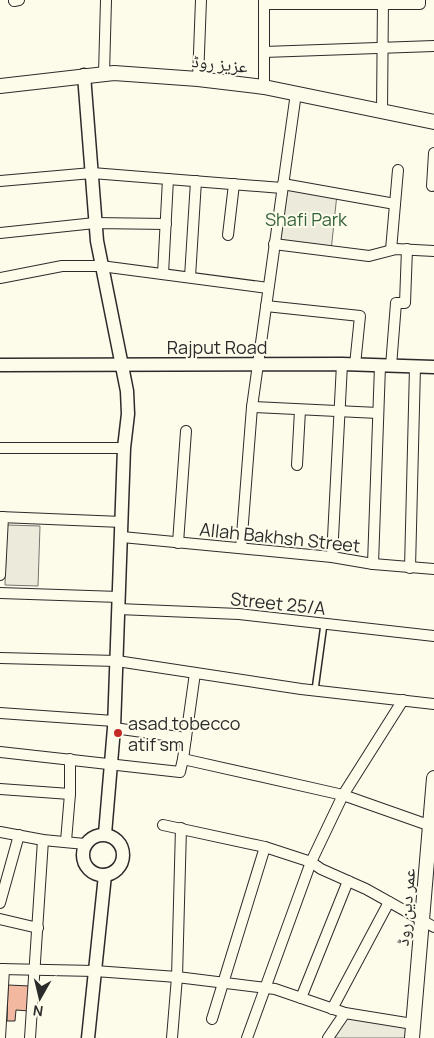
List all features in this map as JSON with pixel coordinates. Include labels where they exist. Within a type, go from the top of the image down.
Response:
[{"type":"main road","name":"عزیز روڈ","points":[[0,86],[104,74],[198,79],[264,87],[434,122]]},
{"type":"main road","name":"عمر دین روڈ","points":[[412,1031],[428,924],[434,778]]},
{"type":"street","points":[[14,1],[19,0]]},
{"type":"street","points":[[104,74],[106,0]]},
{"type":"street","points":[[198,79],[201,0]]},
{"type":"street","points":[[264,87],[264,2],[383,1],[420,4],[420,0]]},
{"type":"street","points":[[382,111],[383,1]]},
{"type":"street","points":[[264,52],[434,46]]},
{"type":"street","points":[[84,75],[95,223],[128,391],[128,414],[124,448],[114,724],[106,834]]},
{"type":"street","points":[[242,548],[252,407],[296,93]]},
{"type":"street","points":[[432,186],[434,153]]},
{"type":"street","points":[[391,250],[398,170]]},
{"type":"street","points":[[0,181],[92,173],[282,186],[395,204]]},
{"type":"street","points":[[163,274],[168,179]]},
{"type":"street","points":[[190,277],[196,181]]},
{"type":"street","points":[[228,235],[234,184]]},
{"type":"street","points":[[0,233],[95,223],[166,224]]},
{"type":"street","points":[[274,244],[369,256],[391,250],[434,251]]},
{"type":"street","points":[[373,564],[378,413],[396,303],[405,302],[407,249]]},
{"type":"street","points":[[0,278],[62,266],[102,266],[268,288]]},
{"type":"street","points":[[266,306],[360,316],[348,364],[340,409],[332,556]]},
{"type":"street","name":"Rajput Road","points":[[0,365],[258,366],[348,364],[434,367]]},
{"type":"street","points":[[410,568],[415,367]]},
{"type":"street","points":[[252,407],[300,410],[340,409],[378,413]]},
{"type":"street","points":[[297,465],[300,410]]},
{"type":"street","points":[[178,543],[186,431]]},
{"type":"street","points":[[0,448],[124,448]]},
{"type":"street","points":[[0,575],[1,517],[122,522]]},
{"type":"street","name":"Allah Bakhsh Street","points":[[122,537],[332,556],[373,564],[434,569]]},
{"type":"street","name":"Street 25/A","points":[[0,593],[239,614],[434,636]]},
{"type":"street","points":[[0,658],[117,660],[315,690],[434,704]]},
{"type":"street","points":[[0,752],[180,772],[196,673]]},
{"type":"street","points":[[247,1038],[311,862],[344,795],[402,700]]},
{"type":"street","points":[[0,713],[114,724],[186,738]]},
{"type":"street","points":[[66,841],[70,794],[70,759]]},
{"type":"street","points":[[183,759],[344,795],[432,823]]},
{"type":"street","points":[[0,789],[70,794]]},
{"type":"street","points":[[164,825],[265,847],[311,862],[321,869],[389,902],[428,924]]},
{"type":"street","points":[[172,1038],[177,977],[181,828]]},
{"type":"street","points":[[0,832],[43,840],[85,844]]},
{"type":"street","points":[[106,834],[116,839],[123,853],[118,868],[105,875],[95,873],[86,868],[82,853],[85,844],[94,836],[106,834]]},
{"type":"street","points":[[0,904],[19,835]]},
{"type":"street","points":[[30,1038],[36,970],[43,840]]},
{"type":"street","points":[[212,1019],[265,847]]},
{"type":"street","points":[[88,1038],[105,875]]},
{"type":"street","points":[[301,998],[348,881]]},
{"type":"street","points":[[332,1008],[389,902]]},
{"type":"street","points":[[0,919],[38,928]]},
{"type":"street","points":[[0,1038],[2,969],[95,971],[177,977],[265,988],[345,1013],[412,1031]]},
{"type":"street","points":[[328,1038],[345,1013]]},
{"type":"lane","points":[[315,690],[324,624]]},
{"type":"green space","name":"Shafi Park","points":[[283,184],[337,194],[331,251],[274,244]]},
{"type":"green space","points":[[7,525],[40,526],[38,586],[5,585]]},
{"type":"green space","points":[[345,1013],[413,1024],[411,1038],[328,1038]]},
{"type":"building","points":[[8,985],[30,986],[29,1011],[16,1010],[15,1021],[7,1021]]},
{"type":"place","name":"asad tobecco atif sm","points":[[118,733]]}]
